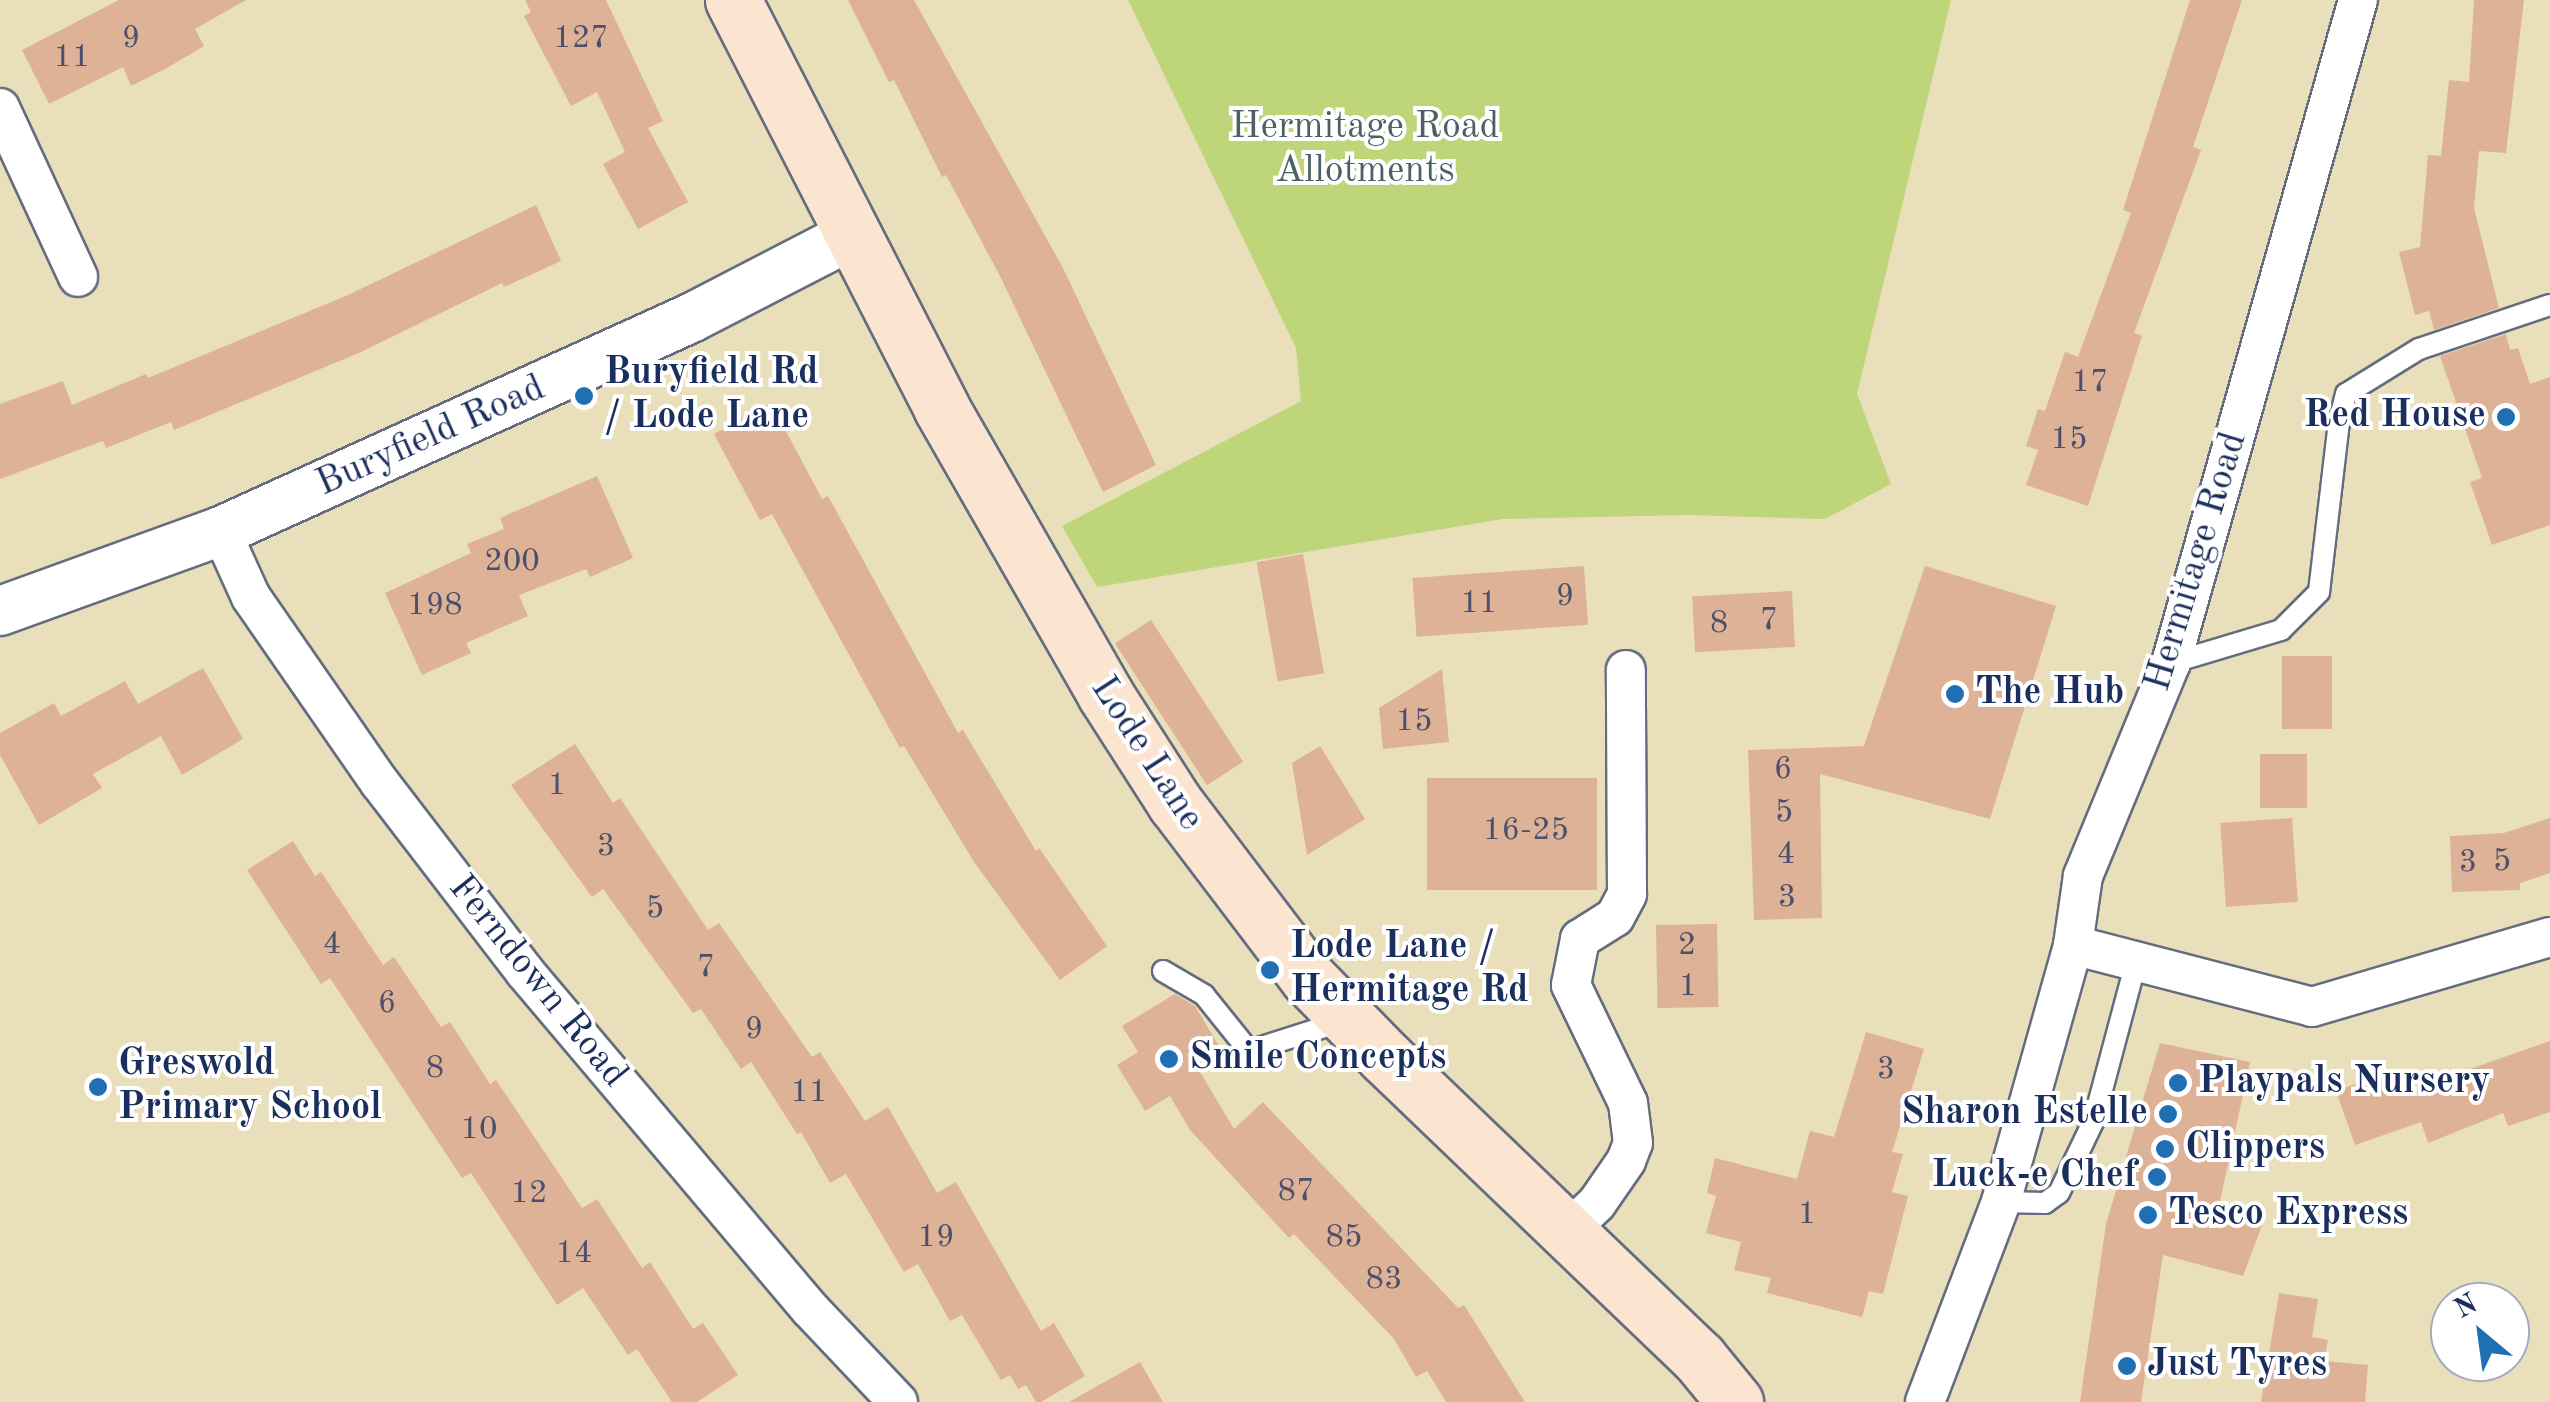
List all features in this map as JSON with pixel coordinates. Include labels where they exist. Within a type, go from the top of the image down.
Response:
[{"type":"main road","name":"Lode Lane","points":[[733,0],[850,236],[942,409],[1104,694],[1175,803],[1308,978],[1735,1397]]},
{"type":"street","name":"Hermitage Road","points":[[1926,1402],[2001,1202],[2073,945],[2083,876],[2171,662],[2358,0]]},
{"type":"street","points":[[0,108],[78,276]]},
{"type":"street","name":"Buryfield Road","points":[[0,611],[221,531],[691,318],[850,236]]},
{"type":"street","name":"Ferndown Road","points":[[221,531],[251,597],[380,783],[525,972],[810,1309],[898,1402]]},
{"type":"street","points":[[1566,1233],[1600,1199],[1633,1143],[1628,1103],[1572,985],[1580,939],[1615,916],[1628,894],[1626,670]]},
{"type":"street","points":[[2073,945],[2312,1007],[2550,937]]},
{"type":"lane","points":[[2171,662],[2281,630],[2319,592],[2339,422],[2346,394],[2419,349],[2550,306]]},
{"type":"lane","points":[[2001,1202],[2045,1203],[2058,1193],[2094,1120],[2136,962]]},
{"type":"lane","points":[[1164,971],[1204,994],[1249,1051],[1348,1020]]},
{"type":"green space","name":"Hermitage Road Allotments","points":[[1128,0],[1951,0],[1857,394],[1891,484],[1825,519],[1688,515],[1503,519],[1097,587],[1062,526],[1301,401],[1296,348]]},
{"type":"building","points":[[119,0],[246,0],[195,29],[204,46],[167,68],[131,86],[123,67],[49,104],[22,50]]},
{"type":"building","points":[[525,0],[606,0],[663,121],[648,128],[688,202],[638,229],[603,164],[625,152],[597,92],[571,106],[524,16],[531,12]]},
{"type":"building","points":[[848,0],[914,0],[1064,270],[1156,465],[1103,492],[999,274],[946,175],[942,177],[894,80],[889,82]]},
{"type":"building","points":[[2190,0],[2242,0],[2193,147],[2201,150],[2134,333],[2142,336],[2088,506],[2026,485],[2038,450],[2026,446],[2038,409],[2045,411],[2065,352],[2078,357],[2131,213],[2123,210]]},
{"type":"building","points":[[2474,0],[2524,0],[2506,153],[2479,151],[2474,208],[2499,308],[2434,330],[2429,311],[2415,315],[2399,252],[2420,247],[2428,155],[2441,156],[2449,80],[2469,82]]},
{"type":"building","points":[[536,205],[561,261],[504,287],[502,283],[361,352],[174,430],[171,422],[106,448],[103,441],[0,479],[0,404],[63,381],[72,405],[146,374],[148,378],[348,295]]},
{"type":"building","name":"Red House","points":[[2506,334],[2510,350],[2518,348],[2530,384],[2550,377],[2550,525],[2492,545],[2470,482],[2482,478],[2440,356]]},
{"type":"building","points":[[771,403],[822,499],[828,496],[958,733],[963,730],[1036,851],[1039,848],[1107,946],[1060,980],[974,862],[904,746],[900,748],[772,514],[760,520],[714,434]]},
{"type":"building","points":[[597,476],[633,558],[590,577],[586,569],[519,595],[528,616],[466,643],[471,653],[422,675],[385,593],[471,553],[467,544],[504,529],[500,518]]},
{"type":"building","points":[[1303,554],[1324,673],[1278,681],[1257,562]]},
{"type":"building","points":[[1584,566],[1588,625],[1417,637],[1412,578]]},
{"type":"building","name":"The Hub","points":[[1925,566],[2056,606],[1990,819],[1820,774],[1822,918],[1754,920],[1748,750],[1864,746]]},
{"type":"building","points":[[1792,591],[1795,647],[1695,652],[1692,596]]},
{"type":"building","points":[[1151,620],[1243,762],[1207,785],[1115,643]]},
{"type":"building","points":[[2282,656],[2332,656],[2332,729],[2282,729]]},
{"type":"building","points":[[203,668],[243,739],[182,775],[161,736],[93,774],[102,788],[39,825],[0,755],[0,733],[54,703],[61,716],[125,681],[138,704]]},
{"type":"building","points":[[1442,669],[1449,742],[1383,749],[1379,708]]},
{"type":"building","points":[[575,744],[613,803],[620,798],[708,930],[719,923],[812,1057],[820,1052],[865,1121],[888,1107],[937,1193],[956,1182],[1041,1331],[1054,1323],[1085,1376],[1041,1402],[1036,1402],[1026,1385],[1018,1389],[1010,1375],[1001,1380],[962,1315],[950,1321],[918,1264],[904,1272],[846,1174],[830,1183],[801,1132],[797,1134],[751,1062],[741,1069],[701,1009],[693,1013],[603,889],[592,897],[511,785]]},
{"type":"building","points":[[1320,746],[1365,819],[1307,855],[1292,763]]},
{"type":"building","points":[[2260,754],[2307,754],[2307,808],[2260,808]]},
{"type":"building","points":[[1427,778],[1597,778],[1597,890],[1427,890]]},
{"type":"building","points":[[2292,818],[2298,902],[2226,907],[2220,823]]},
{"type":"building","points":[[2550,818],[2550,873],[2520,883],[2520,890],[2452,892],[2450,836],[2504,833]]},
{"type":"building","points":[[293,841],[315,876],[321,872],[383,965],[394,957],[441,1027],[450,1022],[490,1084],[496,1080],[582,1208],[597,1199],[642,1268],[650,1262],[693,1329],[703,1323],[738,1375],[697,1402],[672,1402],[637,1349],[628,1355],[583,1288],[557,1305],[471,1173],[462,1178],[330,978],[321,984],[247,870]]},
{"type":"building","points":[[1717,924],[1718,1007],[1657,1008],[1656,925]]},
{"type":"building","points":[[1175,994],[1195,1006],[1222,1051],[1197,1067],[1234,1129],[1263,1102],[1458,1308],[1464,1305],[1525,1402],[1446,1402],[1427,1371],[1416,1377],[1394,1339],[1294,1234],[1289,1238],[1190,1130],[1170,1096],[1145,1111],[1117,1065],[1138,1052],[1122,1026]]},
{"type":"building","points":[[1866,1032],[1924,1049],[1892,1152],[1903,1154],[1892,1192],[1908,1196],[1883,1294],[1869,1291],[1862,1317],[1767,1293],[1771,1278],[1734,1270],[1741,1242],[1706,1233],[1716,1196],[1707,1193],[1715,1158],[1797,1179],[1810,1131],[1834,1137]]},
{"type":"building","points":[[2550,1041],[2550,1112],[2508,1126],[2503,1113],[2428,1143],[2421,1122],[2355,1145],[2336,1091],[2394,1070],[2402,1093]]},
{"type":"building","points":[[2160,1043],[2250,1062],[2219,1206],[2264,1220],[2243,1276],[2163,1255],[2141,1402],[2080,1402],[2106,1224]]},
{"type":"building","points":[[2279,1293],[2318,1299],[2312,1337],[2328,1340],[2324,1361],[2368,1365],[2365,1402],[2261,1402]]},
{"type":"building","points":[[1140,1362],[1163,1402],[1069,1402]]},
{"type":"place","name":"Buryfield Rd / Lode Lane","points":[[584,396]]},
{"type":"place","name":"Red House","points":[[2506,417]]},
{"type":"place","name":"The Hub","points":[[1955,694]]},
{"type":"place","name":"Lode Lane / Hermitage Rd","points":[[1270,970]]},
{"type":"place","name":"Smile Concepts","points":[[1169,1059]]},
{"type":"place","name":"Playpals Nursery","points":[[2178,1083]]},
{"type":"place","name":"Greswold Primary School","points":[[98,1087]]},
{"type":"place","name":"Sharon Estelle","points":[[2168,1114]]},
{"type":"place","name":"Clippers","points":[[2165,1149]]},
{"type":"place","name":"Luck-e Chef","points":[[2157,1177]]},
{"type":"place","name":"Tesco Express","points":[[2148,1215]]},
{"type":"place","name":"Just Tyres","points":[[2127,1366]]}]
